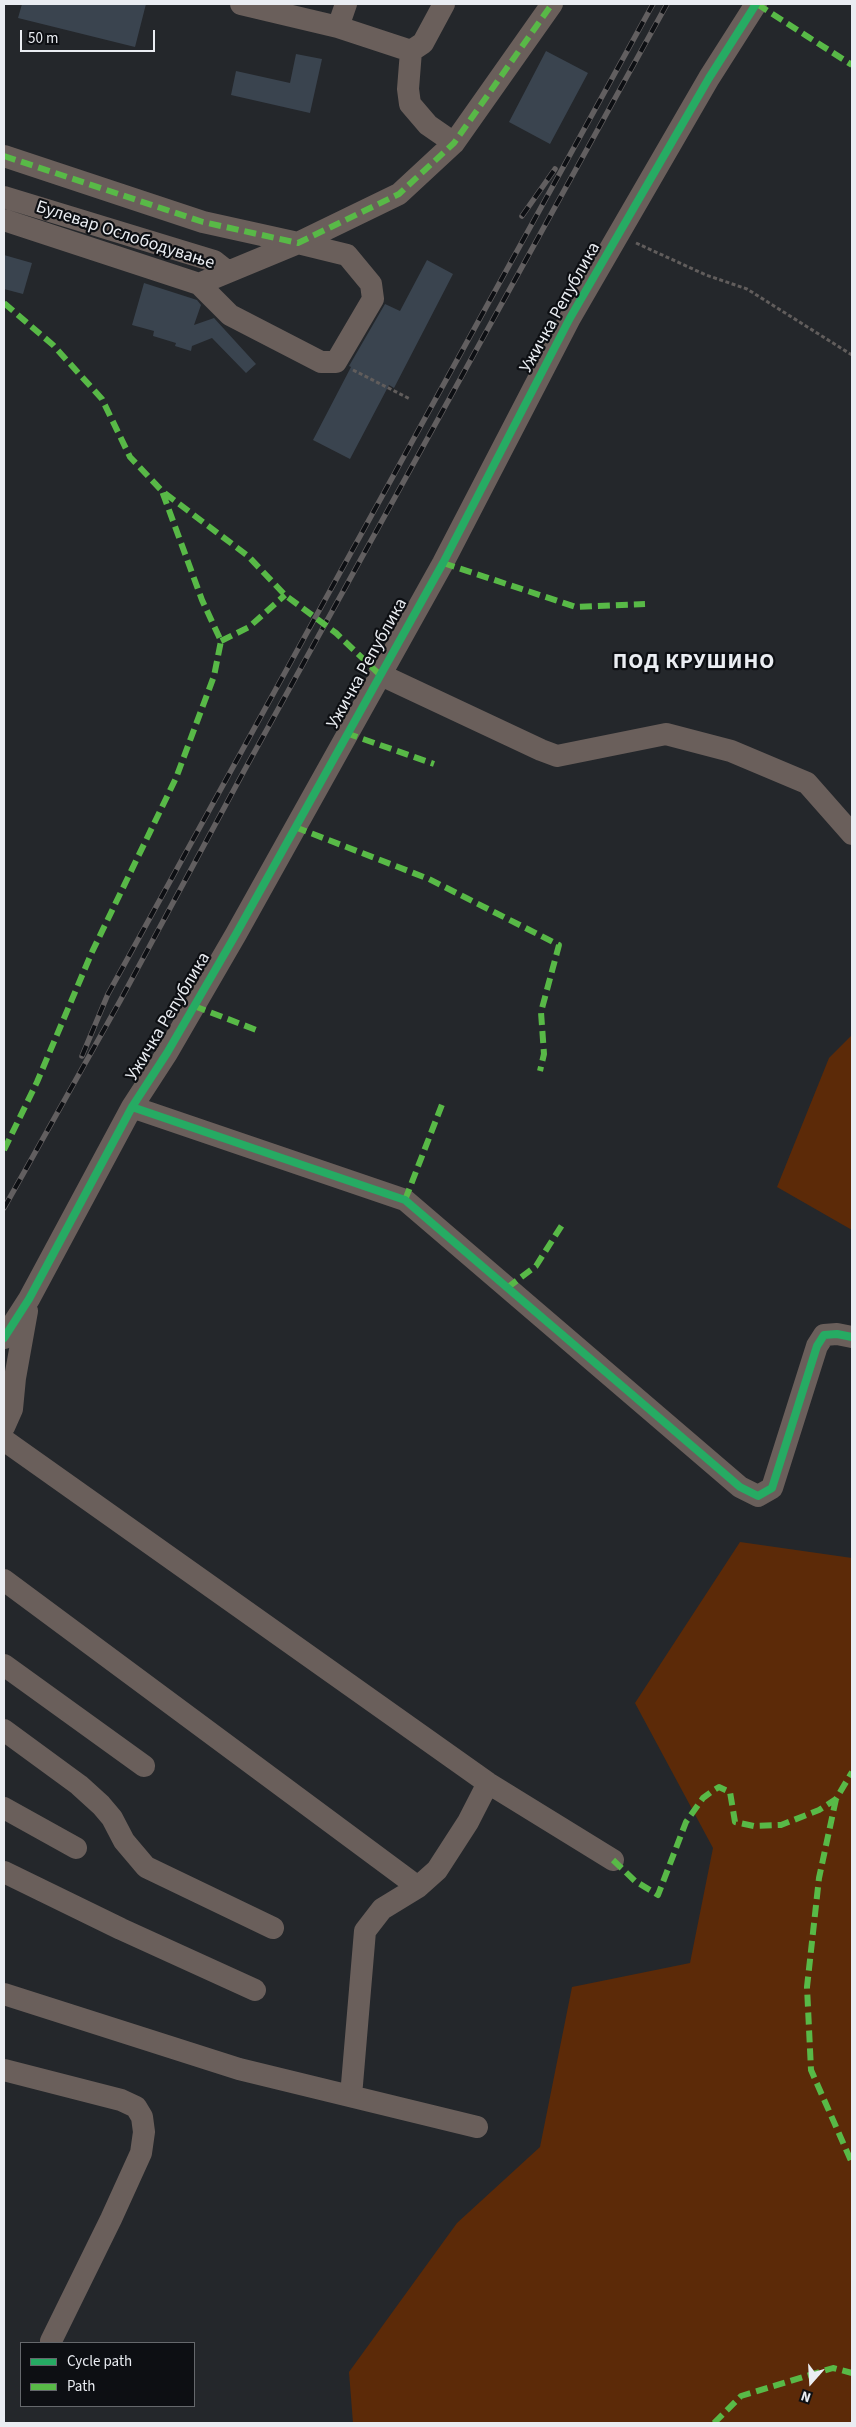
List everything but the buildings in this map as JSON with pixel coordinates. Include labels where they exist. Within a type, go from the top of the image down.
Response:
[{"type":"street","points":[[241,4],[338,26],[411,50],[423,43],[444,4]]},
{"type":"street","points":[[338,26],[346,4]]},
{"type":"street","name":"Булевар Ослободување","points":[[4,197],[214,261],[228,272],[298,243],[399,194],[454,143],[552,4]]},
{"type":"street","name":"Ужичка Република","points":[[4,1338],[29,1299],[132,1107],[167,1053],[236,934],[442,563],[570,318],[709,78],[756,4]]},
{"type":"street","points":[[411,50],[408,89],[410,104],[428,125],[454,143]]},
{"type":"street","points":[[4,156],[203,222],[347,255],[371,284],[373,299],[336,362]]},
{"type":"street","name":"Булевар Ослободување","points":[[4,220],[199,284],[230,315],[321,362],[336,362]]},
{"type":"street","points":[[199,284],[228,272]]},
{"type":"street","points":[[379,674],[541,750],[558,756],[666,734],[731,751],[807,783],[852,834]]},
{"type":"street","points":[[132,1107],[405,1200],[740,1486],[758,1496],[772,1488],[817,1346],[824,1335],[837,1334],[852,1337]]},
{"type":"street","points":[[4,1427],[12,1409],[15,1378],[29,1299]]},
{"type":"street","points":[[4,1440],[488,1783],[613,1860]]},
{"type":"street","points":[[4,1580],[418,1887]]},
{"type":"street","points":[[4,1666],[144,1766]]},
{"type":"street","points":[[4,1730],[79,1785],[101,1804],[112,1818],[124,1841],[146,1867],[273,1928]]},
{"type":"street","points":[[351,2096],[365,1930],[382,1909],[418,1887],[437,1870],[468,1822],[488,1783]]},
{"type":"street","points":[[4,1808],[76,1848]]},
{"type":"street","points":[[4,1872],[120,1929],[255,1990]]},
{"type":"street","points":[[4,1994],[239,2070],[477,2127]]},
{"type":"street","points":[[4,2070],[129,2103],[136,2107],[142,2117],[144,2132],[141,2153],[51,2341]]},
{"type":"path","points":[[619,236],[706,275],[747,289],[852,355]]},
{"type":"path","points":[[336,362],[410,399]]},
{"type":"shaded area","points":[[852,1035],[852,1230],[777,1187],[829,1058]]},
{"type":"shaded area","points":[[740,1542],[852,1558],[852,2423],[353,2423],[349,2372],[457,2223],[540,2147],[572,1987],[690,1963],[713,1848],[635,1703]]},
{"type":"railway","points":[[82,1056],[108,994],[653,4]]},
{"type":"railway","points":[[4,1208],[120,1001],[244,771],[667,4]]},
{"type":"railway","points":[[522,216],[555,169]]},
{"type":"marked path","points":[[4,156],[203,222],[298,243],[399,194],[454,143],[552,4]]},
{"type":"marked path","points":[[757,4],[852,65]]},
{"type":"marked path","points":[[4,303],[53,345],[102,399],[130,457],[162,491],[248,556],[285,595],[336,633],[379,674]]},
{"type":"marked path","points":[[4,1150],[37,1082],[92,952],[176,778],[214,676],[221,641],[202,600],[162,491]]},
{"type":"marked path","points":[[443,563],[576,607],[645,604]]},
{"type":"marked path","points":[[221,641],[249,627],[285,595]]},
{"type":"marked path","points":[[346,733],[434,764]]},
{"type":"marked path","points":[[295,827],[429,879],[559,945],[541,1012],[544,1054],[540,1071]]},
{"type":"marked path","points":[[194,1006],[259,1031]]},
{"type":"marked path","points":[[405,1200],[443,1102]]},
{"type":"marked path","points":[[507,1288],[536,1266],[562,1225]]},
{"type":"marked path","points":[[613,1860],[635,1881],[658,1895],[686,1822],[703,1798],[711,1792],[719,1787],[730,1792],[735,1822],[754,1826],[781,1825],[819,1810],[836,1799],[852,1772]]},
{"type":"marked path","points":[[836,1799],[819,1878],[807,1987],[811,2070],[852,2163]]},
{"type":"marked path","points":[[714,2423],[741,2396],[833,2368],[852,2373]]},
{"type":"cycle path","points":[[4,1338],[29,1299],[132,1107],[167,1053],[236,934],[443,563],[570,318],[709,78],[756,4]]},
{"type":"cycle path","points":[[132,1107],[405,1200],[740,1487],[758,1496],[772,1488],[817,1346],[824,1335],[837,1334],[852,1337]]},
{"type":"district","name":"ПОД КРУШИНО","points":[[694,663]]}]
